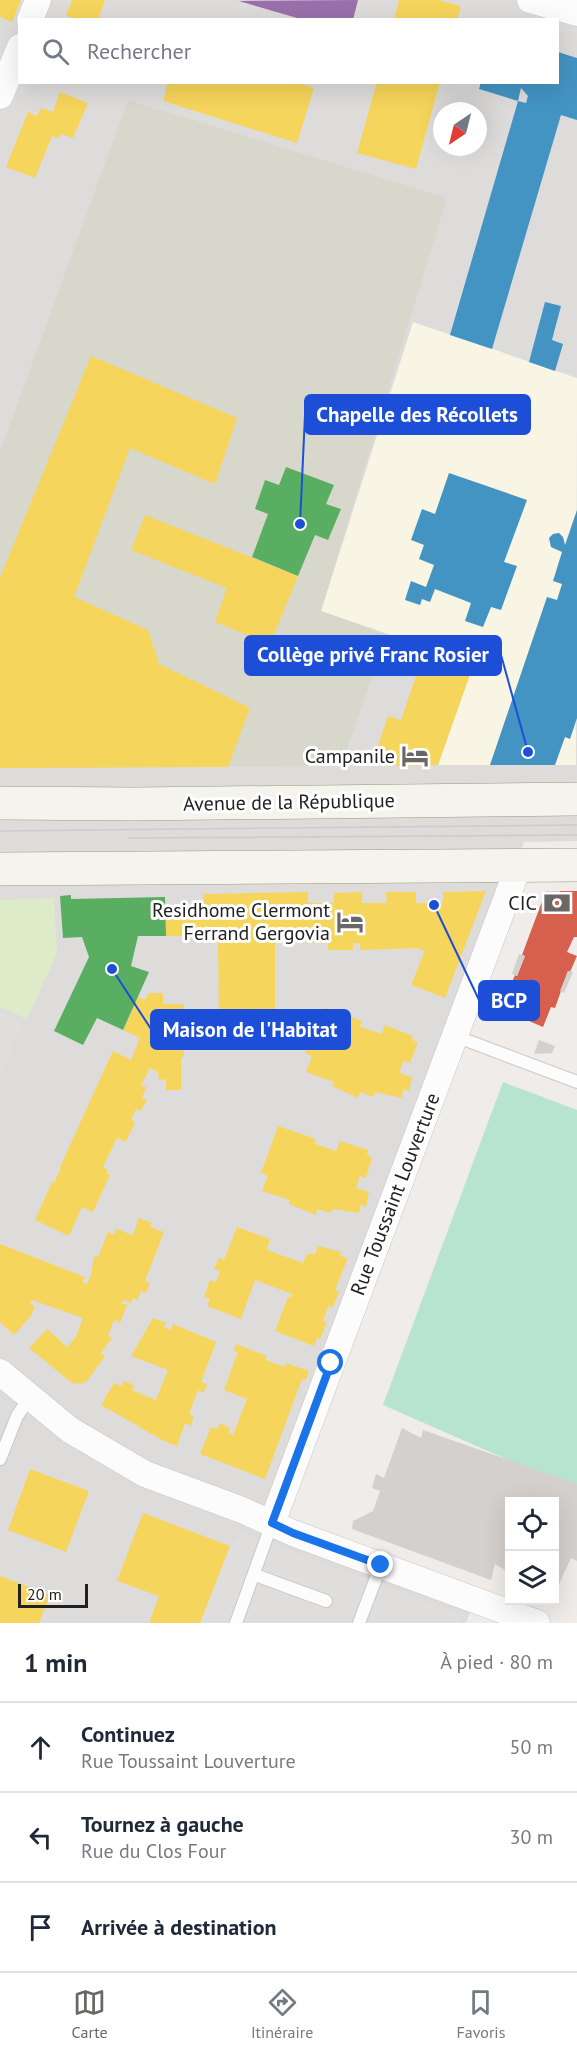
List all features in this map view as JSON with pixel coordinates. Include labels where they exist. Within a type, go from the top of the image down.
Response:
[{"type":"main road","name":"Avenue de la République","points":[[0,803],[134,804],[577,799]]},
{"type":"main road","points":[[0,869],[577,865]]},
{"type":"street","points":[[31,18],[38,0]]},
{"type":"street","points":[[530,0],[577,13]]},
{"type":"street","points":[[0,96],[18,52]]},
{"type":"street","name":"Rue Toussaint Louverture","points":[[272,1523],[519,865]]},
{"type":"street","points":[[0,1372],[70,1430],[145,1474],[293,1533],[381,1565],[508,1618],[537,1623]]},
{"type":"lane","points":[[455,1036],[577,1083]]},
{"type":"lane","points":[[0,1459],[17,1416],[30,1397]]},
{"type":"lane","points":[[236,1623],[272,1523]]},
{"type":"lane","points":[[359,1623],[381,1565]]},
{"type":"lane","points":[[255,1575],[326,1601]]},
{"type":"shaded area","points":[[0,0],[536,0],[577,12],[577,841],[524,842],[271,1533],[472,1607],[466,1623],[0,1623]]},
{"type":"shaded area","points":[[128,100],[447,198],[321,611],[387,635],[341,766],[0,768],[0,452]]},
{"type":"shaded area","points":[[413,322],[577,378],[576,765],[438,765],[474,663],[321,611]]},
{"type":"shaded area","points":[[0,1012],[24,1022],[0,1074]]},
{"type":"shaded area","points":[[243,1533],[463,1615],[460,1623],[200,1623],[230,1546]]},
{"type":"green space","points":[[54,898],[57,953],[27,1019],[0,1007],[0,900]]},
{"type":"green space","points":[[503,1082],[577,1110],[577,1490],[383,1405]]},
{"type":"building: Logements","points":[[0,0],[21,0],[12,22],[0,17]]},
{"type":"building: Logements","points":[[72,0],[105,0],[99,18],[73,18],[66,15]]},
{"type":"building: Logements","points":[[399,0],[438,0],[461,6],[458,18],[394,18]]},
{"type":"building: Logements","points":[[167,84],[301,84],[314,88],[297,143],[163,101]]},
{"type":"building: Logements","points":[[376,84],[439,84],[416,169],[357,153]]},
{"type":"building: Logements","points":[[60,92],[88,103],[73,138],[61,134],[59,138],[52,136],[35,178],[6,167],[28,112],[37,116],[41,108],[53,112]]},
{"type":"building: Logements","points":[[91,356],[237,418],[215,484],[130,448],[74,597],[148,630],[159,664],[250,708],[228,767],[0,768],[0,578]]},
{"type":"building: Logements","points":[[145,515],[298,576],[270,644],[215,622],[227,588],[131,550]]},
{"type":"building: Logements","points":[[426,647],[474,663],[438,765],[385,766],[387,763],[374,758],[388,716],[401,720]]},
{"type":"building: Logements","points":[[486,891],[445,998],[411,985],[425,950],[420,950],[420,948],[360,950],[360,943],[353,943],[353,950],[328,950],[328,943],[309,943],[309,934],[275,935],[275,1009],[260,1009],[260,1031],[219,1031],[218,935],[166,936],[166,911],[203,910],[203,894],[308,892],[308,903],[334,903],[334,893],[362,892],[362,903],[387,903],[386,892],[416,892],[416,903],[443,903],[443,892]]},
{"type":"building: Logements","points":[[149,993],[163,993],[163,1004],[184,1004],[184,1057],[181,1057],[181,1090],[166,1090],[166,1079],[159,1080],[158,1072],[150,1068],[141,1085],[146,1087],[142,1098],[147,1100],[141,1111],[136,1109],[131,1120],[135,1122],[126,1142],[117,1138],[103,1167],[110,1175],[93,1212],[82,1207],[69,1236],[35,1220],[61,1168],[113,1051],[131,1060],[140,1038],[123,1030],[138,997],[145,1000]]},
{"type":"building: Logements","points":[[324,1007],[362,1021],[360,1027],[382,1034],[385,1025],[413,1036],[412,1040],[418,1042],[410,1063],[404,1060],[399,1073],[412,1077],[409,1091],[403,1089],[402,1098],[375,1092],[373,1097],[360,1092],[358,1098],[332,1086],[334,1082],[306,1072],[312,1056],[305,1053]]},
{"type":"building: Logements","points":[[278,1126],[316,1139],[315,1144],[336,1151],[340,1141],[368,1150],[367,1155],[372,1158],[366,1178],[360,1176],[356,1188],[369,1192],[366,1207],[360,1205],[359,1213],[332,1209],[331,1213],[317,1209],[316,1215],[289,1204],[290,1200],[262,1191],[268,1176],[261,1173]]},
{"type":"building: Logements","points":[[139,1218],[152,1223],[150,1227],[164,1232],[145,1281],[150,1283],[146,1293],[141,1291],[138,1300],[133,1298],[131,1303],[123,1300],[121,1303],[127,1305],[120,1323],[114,1320],[108,1336],[112,1338],[101,1353],[105,1356],[87,1381],[81,1384],[72,1383],[29,1348],[47,1329],[67,1347],[76,1337],[83,1318],[32,1300],[30,1304],[35,1306],[31,1316],[14,1335],[0,1322],[0,1244],[85,1277],[82,1282],[87,1284],[94,1256],[98,1257],[108,1232],[114,1235],[116,1229],[133,1235]]},
{"type":"building: Logements","points":[[237,1227],[270,1239],[267,1250],[303,1263],[307,1254],[315,1254],[318,1246],[341,1252],[340,1256],[348,1258],[335,1290],[339,1292],[333,1307],[329,1305],[323,1321],[327,1322],[320,1339],[317,1338],[314,1346],[275,1331],[288,1297],[291,1298],[292,1294],[255,1280],[241,1319],[207,1306],[210,1299],[204,1297],[210,1280],[216,1282],[220,1271],[214,1269],[219,1258],[224,1260]]},
{"type":"building: Logements","points":[[153,1318],[166,1323],[164,1327],[171,1330],[173,1324],[216,1342],[201,1382],[207,1384],[203,1393],[198,1390],[189,1414],[194,1417],[191,1426],[185,1423],[177,1446],[101,1405],[114,1383],[122,1386],[124,1381],[134,1385],[132,1390],[156,1400],[168,1370],[131,1356]]},
{"type":"building: Logements","points":[[236,1344],[267,1356],[265,1360],[285,1367],[286,1363],[309,1371],[306,1380],[302,1379],[265,1479],[200,1454],[211,1427],[218,1429],[220,1423],[230,1428],[228,1433],[233,1435],[247,1399],[224,1390],[238,1352],[234,1351]]},
{"type":"building: Logements","points":[[30,1469],[89,1491],[66,1552],[8,1530]]},
{"type":"building: Logements","points":[[143,1513],[230,1546],[200,1623],[149,1623],[159,1596],[117,1581]]},
{"type":"building: Logements","points":[[0,1576],[50,1595],[39,1623],[0,1623]]},
{"type":"building: Commerces","points":[[560,891],[577,891],[577,937],[574,937],[567,952],[577,956],[570,972],[568,971],[555,1008],[551,1007],[543,1027],[522,1018],[504,1018],[512,993],[508,992],[525,956],[522,955],[544,896],[560,894]]},
{"type":"building: Bureaux","points":[[358,0],[354,18],[297,18],[239,1]]},
{"type":"building: Écoles","points":[[559,52],[577,58],[577,120],[561,115],[492,349],[450,335],[518,101],[479,89],[480,84],[559,84]],"holes":[[[521,88],[528,96],[526,103],[518,101]]]},
{"type":"building: Écoles","points":[[545,302],[561,306],[552,340],[563,344],[555,371],[529,362]]},
{"type":"building: Écoles","points":[[449,473],[527,500],[504,562],[517,566],[501,610],[491,607],[483,627],[465,621],[471,603],[435,589],[430,602],[422,599],[420,605],[405,600],[411,581],[426,587],[434,565],[419,559],[424,545],[411,540],[422,509],[435,514]]},
{"type":"building: Écoles","points":[[577,510],[577,718],[570,739],[565,737],[555,765],[490,765],[547,597],[557,600],[562,584],[553,581],[562,552],[551,547],[549,538],[559,533],[565,545]]},
{"type":"building: Public","points":[[286,467],[334,485],[326,504],[341,509],[328,540],[315,535],[298,576],[252,557],[268,514],[255,509],[265,480],[279,485]]},
{"type":"building: Public","points":[[71,895],[71,899],[165,897],[166,936],[138,936],[131,966],[149,972],[123,1030],[97,1018],[83,1045],[54,1031],[89,957],[82,937],[63,938],[60,896]]},
{"type":"building: Autres","points":[[546,891],[560,891],[560,894],[549,894],[548,897],[544,896]]},
{"type":"building: Autres","points":[[519,954],[525,956],[517,976],[512,974]]},
{"type":"building: Autres","points":[[568,971],[573,972],[564,993],[560,991]]},
{"type":"building: Autres","points":[[539,1040],[555,1046],[552,1053],[534,1054]]},
{"type":"building: Autres","points":[[402,1428],[421,1438],[423,1430],[577,1484],[577,1561],[571,1558],[559,1584],[559,1497],[505,1497],[505,1570],[495,1564],[491,1580],[352,1529],[353,1521],[373,1511],[380,1491],[372,1488],[376,1474],[384,1478]]},
{"type":"tram line","points":[[0,831],[577,825]]},
{"type":"tram line","points":[[129,838],[577,835]]},
{"type":"place","name":"Chapelle des Récollets","points":[[300,524]]},
{"type":"place","name":"Collège privé Franc Rosier","points":[[528,752]]},
{"type":"place","name":"Campanile","points":[[415,756]]},
{"type":"place","name":"CIC","points":[[557,903]]},
{"type":"place","name":"BCP","points":[[434,905]]},
{"type":"place","name":"Residhome Clermont Ferrand Gergovia","points":[[350,922]]},
{"type":"place","name":"Maison de l'Habitat","points":[[112,969]]},
{"type":"route","points":[[331,1363],[272,1523],[381,1565]]}]
